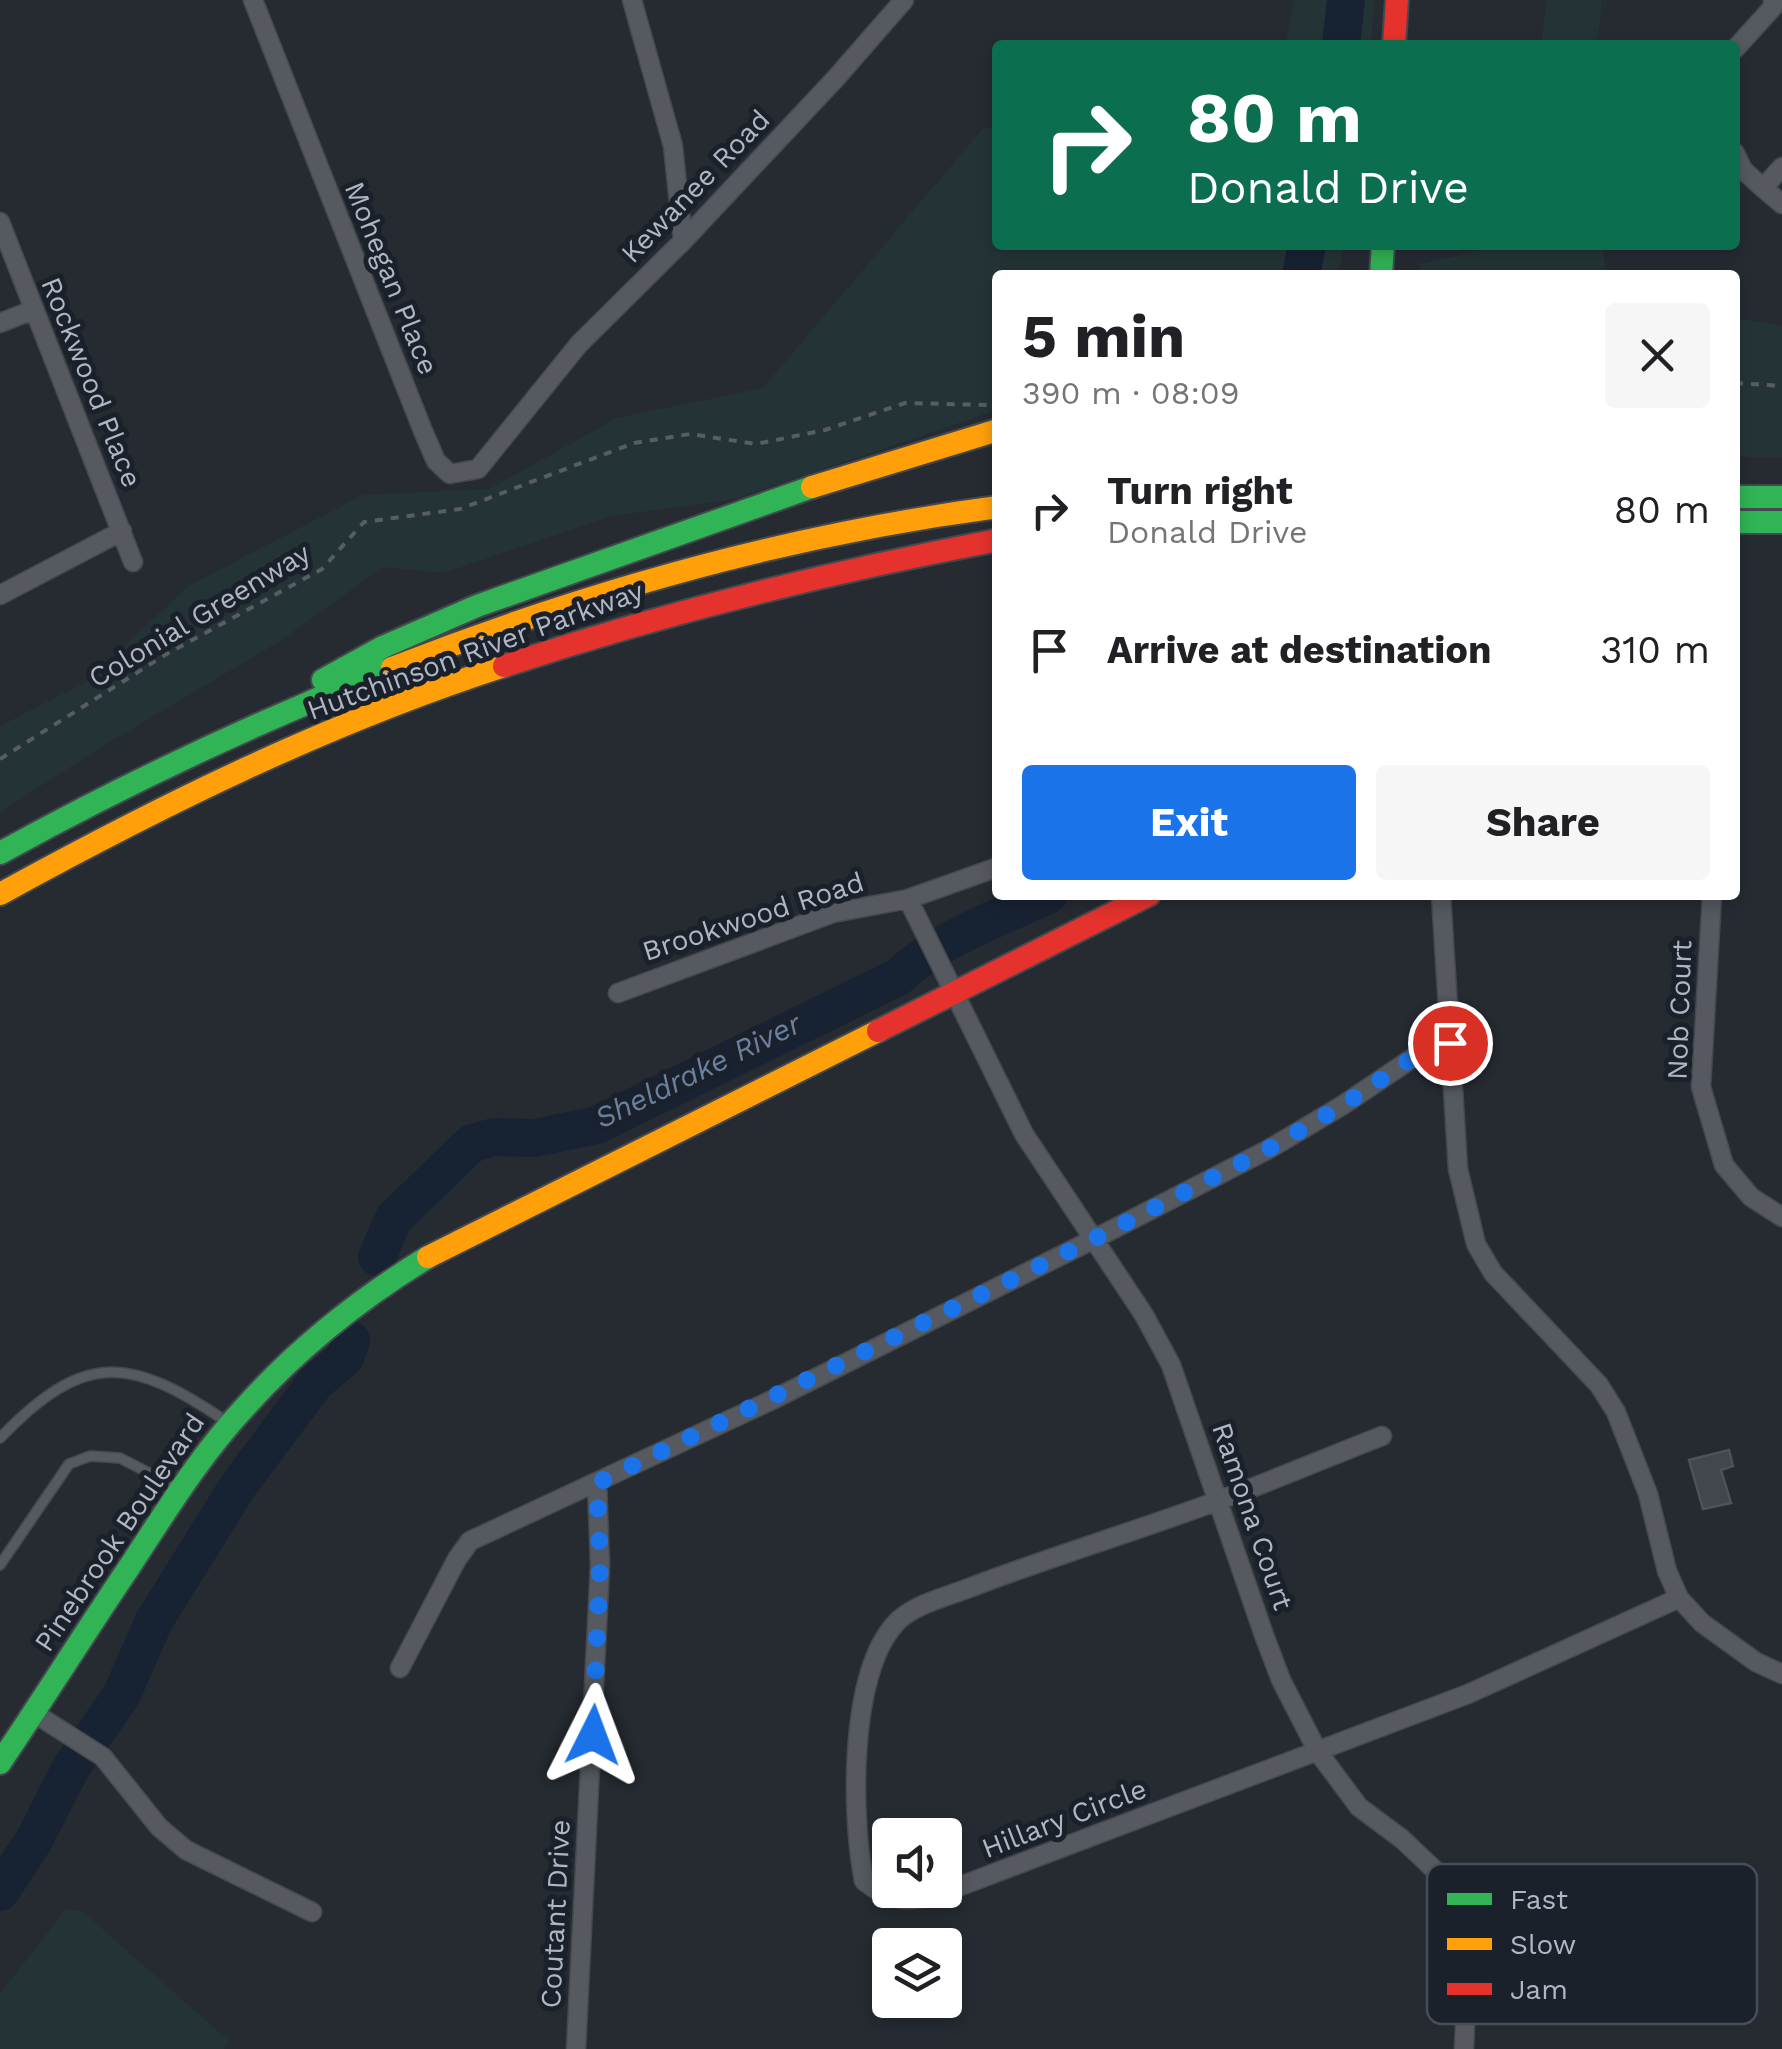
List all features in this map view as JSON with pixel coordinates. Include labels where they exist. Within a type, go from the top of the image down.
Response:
[{"type":"main road","points":[[1394,40],[1397,0]]},
{"type":"main road","points":[[241,731],[360,657],[476,608],[753,506],[992,432]]},
{"type":"main road","points":[[1740,498],[1782,497]]},
{"type":"main road","name":"Hutchinson River Parkway","points":[[0,853],[241,731],[446,648],[589,600],[810,540],[992,508]]},
{"type":"main road","points":[[1740,522],[1782,522]]},
{"type":"main road","name":"Hutchinson River Parkway","points":[[0,894],[229,776],[368,716],[512,663],[733,596],[827,573],[992,541]]},
{"type":"main road","name":"Pinebrook Boulevard","points":[[0,1764],[180,1489],[230,1424],[297,1354],[369,1295],[411,1266],[1138,900]]},
{"type":"street","name":"Mohegan Place","points":[[253,0],[436,461],[450,474],[478,469],[526,411]]},
{"type":"street","points":[[632,0],[672,146],[682,241]]},
{"type":"street","name":"Kewanee Road","points":[[526,411],[579,344],[836,78],[904,0]]},
{"type":"street","points":[[1740,43],[1773,7],[1773,0]]},
{"type":"street","points":[[1740,164],[1782,204]]},
{"type":"street","points":[[1763,188],[1782,167]]},
{"type":"street","name":"Rockwood Place","points":[[0,222],[133,562]]},
{"type":"street","points":[[0,323],[33,310]]},
{"type":"street","points":[[0,594],[122,531]]},
{"type":"street","name":"Brookwood Road","points":[[618,993],[833,913],[908,899],[992,868]]},
{"type":"street","name":"Brookwood Road","points":[[908,899],[952,994]]},
{"type":"street","points":[[1441,900],[1458,1168],[1468,1225],[1476,1244],[1494,1273],[1599,1386],[1616,1412],[1648,1494],[1667,1571],[1679,1598],[1702,1623],[1756,1662],[1782,1674]]},
{"type":"street","name":"Nob Court","points":[[1712,900],[1701,1087],[1724,1166],[1751,1197],[1782,1217]]},
{"type":"street","name":"Ramona Court","points":[[952,994],[1024,1134],[1144,1314],[1171,1365],[1270,1650],[1318,1752],[1360,1807],[1428,1864]]},
{"type":"street","points":[[400,1668],[457,1558],[470,1541],[597,1483],[1094,1239],[1268,1149],[1414,1057],[1450,1043]]},
{"type":"street","name":"Hillary Circle","points":[[1382,1436],[1220,1500],[1016,1570],[932,1602],[897,1620],[878,1646],[864,1682],[859,1717],[858,1822],[864,1880],[892,1899],[912,1901],[934,1896],[1468,1694],[1679,1598]]},
{"type":"street","name":"Coutant Drive","points":[[576,2049],[600,1564],[597,1483]]},
{"type":"street","points":[[34,1713],[103,1757],[159,1827],[186,1850],[312,1912]]},
{"type":"street","name":"Ramona Court","points":[[1464,2049],[1465,2024]]},
{"type":"lane","points":[[0,1438],[34,1402],[101,1371],[144,1376],[185,1393],[230,1424]]},
{"type":"lane","points":[[0,1566],[69,1464],[90,1456],[120,1458],[180,1489]]},
{"type":"path","points":[[1740,383],[1782,386]]},
{"type":"path","name":"Colonial Greenway","points":[[0,760],[165,655],[322,569],[364,522],[460,510],[634,444],[690,434],[756,444],[825,430],[905,404],[992,404]]},
{"type":"shaded area","points":[[1295,0],[1374,0],[1371,40],[1286,40]]},
{"type":"shaded area","points":[[1547,0],[1602,0],[1598,40],[1542,40]]},
{"type":"shaded area","points":[[984,127],[992,128],[992,250],[1344,250],[1338,270],[992,270],[992,412],[734,499],[612,516],[444,573],[383,567],[280,641],[0,812],[0,726],[86,682],[190,585],[363,495],[489,489],[617,418],[763,388]]},
{"type":"shaded area","points":[[1480,250],[1603,250],[1606,270],[1419,270],[1420,264]]},
{"type":"shaded area","points":[[1740,319],[1782,326],[1782,458],[1740,457]]},
{"type":"shaded area","points":[[66,1909],[82,1911],[229,2041],[224,2049],[0,2049],[0,1994]]},
{"type":"building","points":[[1729,1450],[1733,1466],[1721,1470],[1731,1503],[1703,1509],[1689,1460]]},
{"type":"waterway","name":"Sheldrake River","points":[[1342,40],[1346,0]]},
{"type":"waterway","name":"Sheldrake River","points":[[1302,270],[1306,250]]},
{"type":"waterway","name":"Sheldrake River","points":[[377,1257],[394,1218],[472,1143],[494,1137],[535,1138],[597,1125],[898,977],[950,940],[1037,900]]},
{"type":"waterway","name":"Sheldrake River","points":[[0,1892],[34,1840],[72,1766],[121,1696],[154,1621],[238,1486],[315,1383],[345,1358],[351,1340]]},
{"type":"traffic: fast","points":[[1381,270],[1383,250]]},
{"type":"traffic: fast","points":[[323,680],[383,647],[477,606],[812,487]]},
{"type":"traffic: fast","points":[[1740,497],[1782,497]]},
{"type":"traffic: fast","points":[[1740,522],[1782,522]]},
{"type":"traffic: fast","points":[[0,853],[193,754],[392,668]]},
{"type":"traffic: fast","points":[[0,1763],[171,1504],[230,1424],[309,1344],[379,1289],[428,1257]]},
{"type":"traffic: slow","points":[[812,487],[992,432]]},
{"type":"traffic: slow","points":[[392,668],[540,615],[690,569],[844,533],[992,508]]},
{"type":"traffic: slow","points":[[0,894],[247,768],[374,713],[504,666]]},
{"type":"traffic: slow","points":[[428,1257],[878,1031]]},
{"type":"traffic: jam","points":[[1394,40],[1397,0]]},
{"type":"traffic: jam","points":[[504,666],[749,595],[992,541]]},
{"type":"traffic: jam","points":[[878,1031],[1139,900]]},
{"type":"route","points":[[593,1735],[600,1564],[597,1483],[1094,1239],[1268,1149],[1414,1057],[1450,1043]]}]
